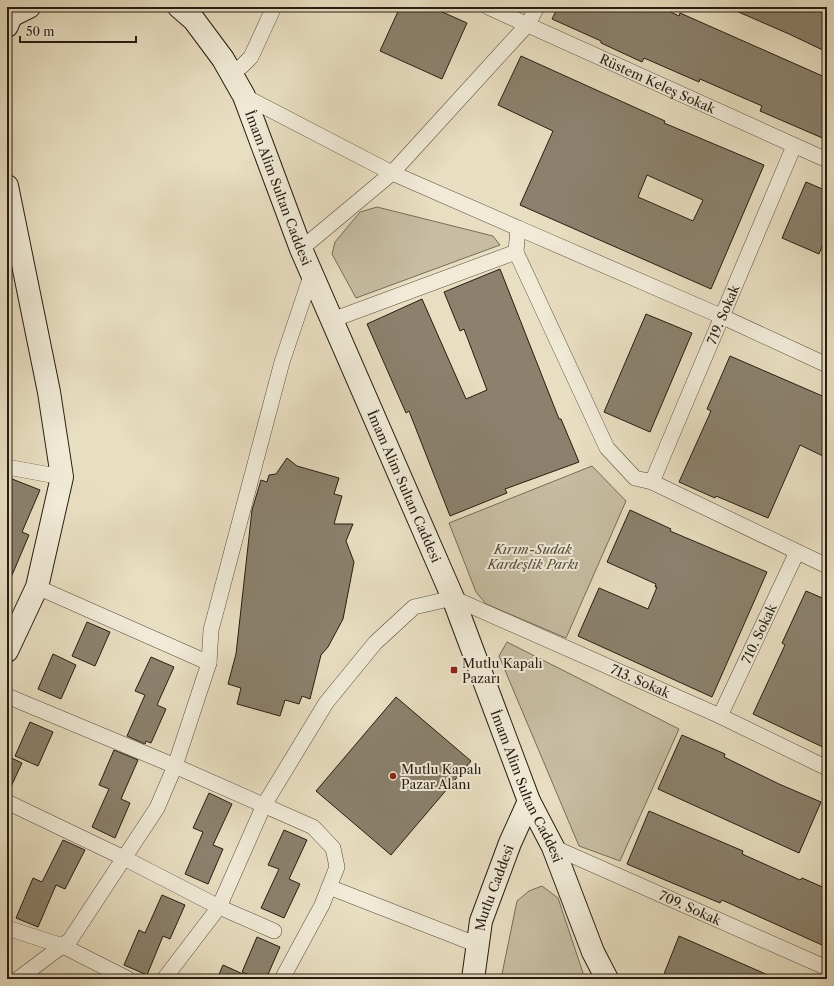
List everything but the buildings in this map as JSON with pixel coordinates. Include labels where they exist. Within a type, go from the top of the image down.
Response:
[{"type":"street","name":"İmam Alim Sultan Caddesi","points":[[179,7],[194,20],[231,73],[244,96],[301,249],[452,598],[529,800],[553,847],[593,952],[608,979]]},
{"type":"street","points":[[231,73],[242,66],[251,57],[274,7]]},
{"type":"street","name":"Rüstem Keleş Sokak","points":[[488,7],[827,160]]},
{"type":"street","points":[[301,249],[392,173],[528,24],[537,7]]},
{"type":"street","points":[[244,96],[392,173],[723,316],[827,365]]},
{"type":"street","name":"719. Sokak","points":[[652,482],[794,146]]},
{"type":"street","points":[[7,186],[49,392],[62,477],[37,587],[7,651]]},
{"type":"street","points":[[518,228],[516,252],[607,448],[635,478],[652,482],[827,566]]},
{"type":"street","points":[[332,320],[516,252]]},
{"type":"street","points":[[18,979],[70,940],[157,808],[175,766],[210,663],[211,630],[282,362],[312,273]]},
{"type":"street","points":[[7,467],[62,477]]},
{"type":"street","name":"710. Sokak","points":[[720,716],[797,552]]},
{"type":"street","points":[[37,587],[210,663]]},
{"type":"street","points":[[164,979],[218,907],[264,805],[326,703],[375,643],[414,607],[452,598]]},
{"type":"street","name":"713. Sokak","points":[[452,598],[720,716],[827,768]]},
{"type":"street","points":[[7,696],[175,766],[313,827],[333,848],[337,867],[322,905],[282,979]]},
{"type":"street","name":"Mutlu Caddesi","points":[[473,979],[484,914],[510,843],[529,800]]},
{"type":"street","points":[[7,802],[124,858],[218,907],[274,931]]},
{"type":"street","name":"709. Sokak","points":[[553,847],[827,968]]},
{"type":"street","points":[[329,887],[478,945]]},
{"type":"street","points":[[7,928],[63,946],[128,979]]},
{"type":"green space","points":[[377,207],[493,236],[500,245],[356,298],[332,254],[335,242],[360,212]]},
{"type":"green space","name":"Kırım-Sudak Kardeşlik Parkı","points":[[592,466],[626,501],[566,638],[486,604],[476,592],[449,523]]},
{"type":"green space","points":[[507,642],[679,729],[620,861],[579,846],[499,656]]},
{"type":"green space","points":[[542,886],[558,898],[585,979],[521,979],[502,974],[517,901],[529,891]]},
{"type":"place","name":"Mutlu Kapalı Pazarı","points":[[454,670]]},
{"type":"place","name":"Mutlu Kapalı Pazar Alanı","points":[[393,776]]}]
